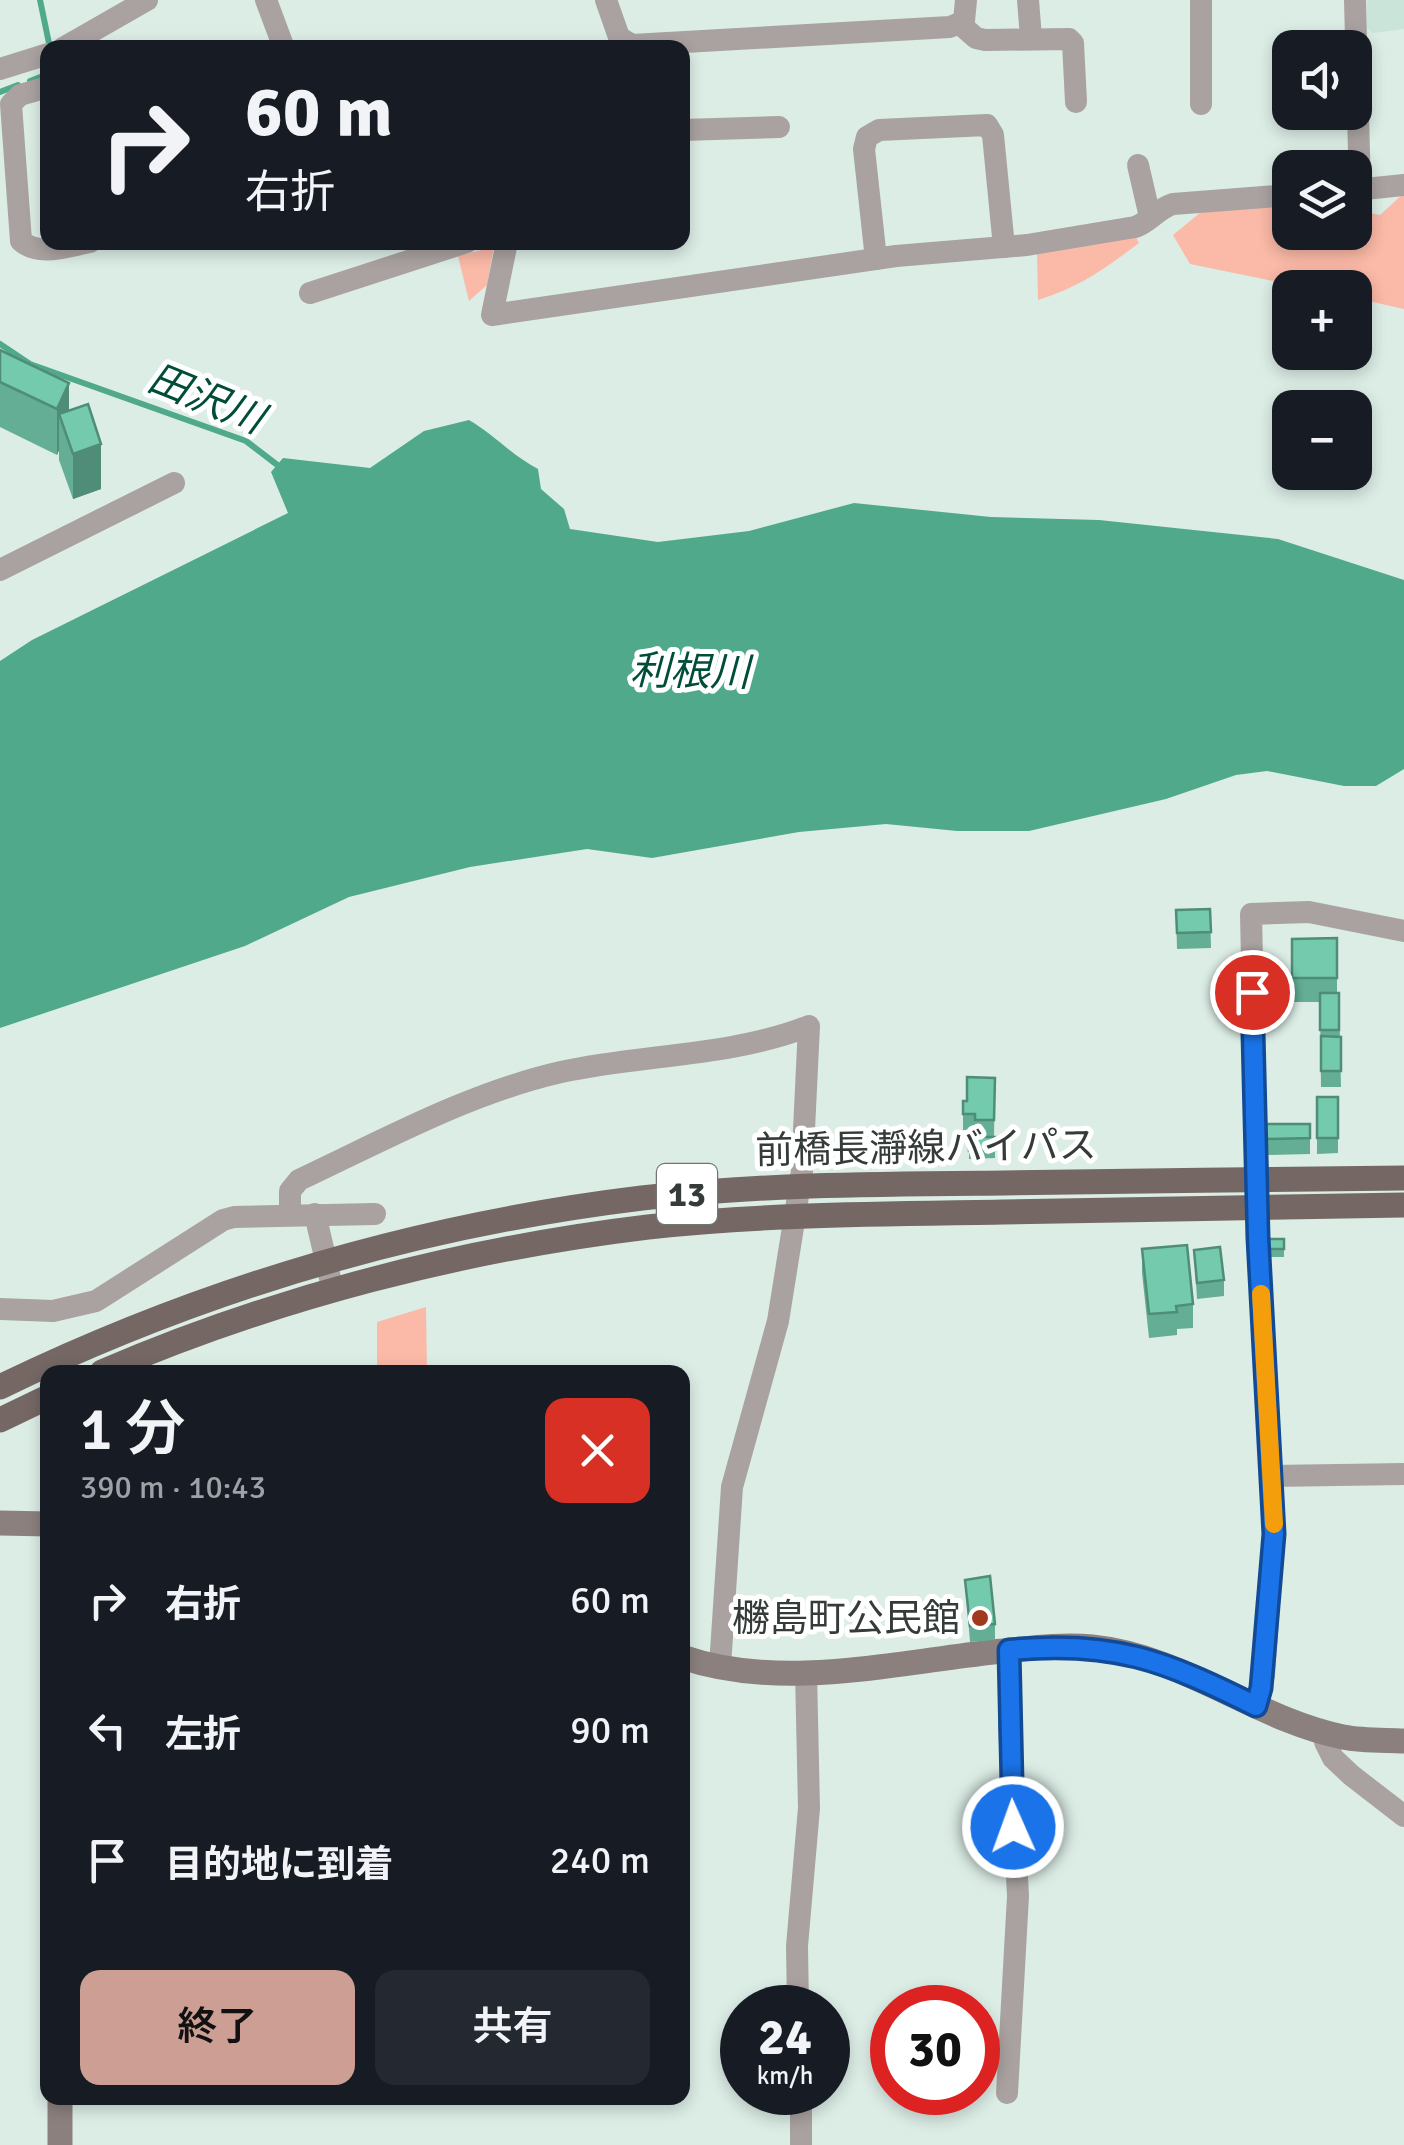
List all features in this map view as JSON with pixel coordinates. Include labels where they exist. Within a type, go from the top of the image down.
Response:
[{"type":"main road","name":"前橋長瀞線バイパス","points":[[45,1365],[197,1303],[325,1262],[398,1242],[582,1206],[799,1186],[1404,1178]]},
{"type":"main road","name":"前橋長瀞線バイパス","points":[[119,1365],[390,1274],[585,1236],[676,1224],[794,1216],[1404,1206]]},
{"type":"main road","name":"前橋長瀞線バイパス","points":[[0,1387],[40,1368]]},
{"type":"main road","points":[[0,1420],[40,1401]]},
{"type":"street","points":[[77,40],[148,0]]},
{"type":"street","points":[[266,0],[281,40]]},
{"type":"street","points":[[606,0],[621,40]]},
{"type":"street","points":[[960,24],[966,16],[966,0]]},
{"type":"street","points":[[1028,0],[1031,38]]},
{"type":"street","points":[[1200,104],[1201,0]]},
{"type":"street","points":[[1354,0],[1357,150]]},
{"type":"street","points":[[690,42],[960,24],[976,38],[1063,38],[1073,43],[1076,102]]},
{"type":"street","points":[[0,69],[40,56]]},
{"type":"street","points":[[40,89],[20,95],[10,104],[20,241],[40,249]]},
{"type":"street","points":[[876,259],[864,149],[867,137],[880,130],[986,124],[992,135],[1004,247]]},
{"type":"street","points":[[690,130],[779,127]]},
{"type":"street","points":[[1138,164],[1150,217]]},
{"type":"street","points":[[1372,188],[1404,185]]},
{"type":"street","points":[[506,250],[492,314],[876,259],[1004,247],[1135,227],[1173,204],[1272,196]]},
{"type":"street","points":[[310,293],[442,250]]},
{"type":"street","points":[[0,570],[174,483]]},
{"type":"street","points":[[1256,1706],[1264,1675],[1274,1553],[1257,1208],[1250,914],[1308,912],[1404,930]]},
{"type":"street","points":[[290,1215],[290,1191],[299,1180],[466,1103],[563,1072],[728,1049],[809,1026],[799,1186],[778,1321],[732,1487],[720,1666]]},
{"type":"street","points":[[314,1214],[333,1291]]},
{"type":"street","points":[[0,1309],[53,1311],[96,1301],[224,1220],[376,1214]]},
{"type":"street","points":[[1271,1476],[1404,1474]]},
{"type":"street","points":[[0,1523],[40,1524]]},
{"type":"street","points":[[690,1659],[720,1666],[806,1672],[1066,1646],[1128,1652],[1198,1677],[1256,1706],[1328,1733],[1404,1741]]},
{"type":"street","points":[[1007,2093],[1018,1896],[1009,1650]]},
{"type":"street","points":[[798,1985],[797,1946],[809,1821],[806,1672]]},
{"type":"street","points":[[1328,1733],[1325,1742],[1333,1758],[1404,1816]]},
{"type":"street","points":[[60,2105],[60,2145]]},
{"type":"street","points":[[801,2115],[801,2145]]},
{"type":"shaded area","points":[[1367,0],[1404,0],[1404,29],[1373,33],[1367,28]]},
{"type":"shaded area","points":[[1404,193],[1404,309],[1372,302],[1372,270],[1272,270],[1272,281],[1190,264],[1173,235],[1201,212],[1272,206],[1272,250],[1372,250],[1372,213],[1380,215]]},
{"type":"shaded area","points":[[1136,237],[1139,243],[1103,269],[1038,300],[1037,252]]},
{"type":"shaded area","points":[[493,250],[487,285],[469,301],[458,256]]},
{"type":"shaded area","points":[[426,1307],[427,1365],[377,1365],[377,1322]]},
{"type":"water","name":"利根川","points":[[469,420],[538,469],[541,489],[564,509],[570,529],[658,542],[749,531],[854,503],[991,517],[1099,520],[1278,539],[1404,580],[1404,769],[1376,786],[1344,786],[1267,771],[1236,775],[1166,799],[1029,831],[957,831],[886,824],[799,832],[652,858],[587,849],[470,867],[349,897],[245,946],[0,1028],[0,661],[32,640],[288,513],[271,472],[283,458],[370,468],[424,431]]},
{"type":"building","points":[[0,350],[69,383],[57,409],[0,382]]},
{"type":"building","points":[[88,404],[101,444],[73,454],[59,414]]},
{"type":"building","points":[[1210,909],[1211,932],[1177,933],[1176,910]]},
{"type":"building","points":[[1337,938],[1337,978],[1292,978],[1292,939]]},
{"type":"building","points":[[1320,993],[1339,993],[1339,1030],[1320,1030]]},
{"type":"building","points":[[1321,1036],[1341,1037],[1341,1071],[1321,1071]]},
{"type":"building","points":[[967,1077],[995,1078],[994,1120],[975,1120],[975,1114],[963,1114]]},
{"type":"building","points":[[1317,1097],[1338,1097],[1338,1138],[1317,1138]]},
{"type":"building","points":[[1266,1124],[1310,1124],[1310,1138],[1266,1139]]},
{"type":"building","points":[[969,1137],[995,1137],[995,1150],[969,1151]]},
{"type":"building","points":[[1262,1239],[1284,1239],[1284,1249],[1262,1249]]},
{"type":"building","points":[[1187,1245],[1193,1304],[1176,1306],[1177,1312],[1149,1314],[1142,1249]]},
{"type":"building","points":[[1220,1247],[1224,1280],[1197,1283],[1194,1250]]},
{"type":"building","name":"橳島町公民館","points":[[990,1576],[995,1624],[970,1626],[965,1580]]},
{"type":"waterway","name":"田沢川","points":[[40,0],[48,40]]},
{"type":"waterway","name":"田沢川","points":[[30,81],[40,77]]},
{"type":"waterway","name":"田沢川","points":[[0,92],[18,85]]},
{"type":"waterway","name":"田沢川","points":[[0,344],[30,364],[246,441],[280,467]]},
{"type":"slow traffic","points":[[1261,1294],[1274,1524]]},
{"type":"place","name":"橳島町公民館","points":[[980,1618]]},
{"type":"route","points":[[1013,1827],[1009,1650],[1066,1646],[1117,1650],[1198,1677],[1256,1706],[1264,1675],[1274,1534],[1258,1238],[1252,992]]}]
